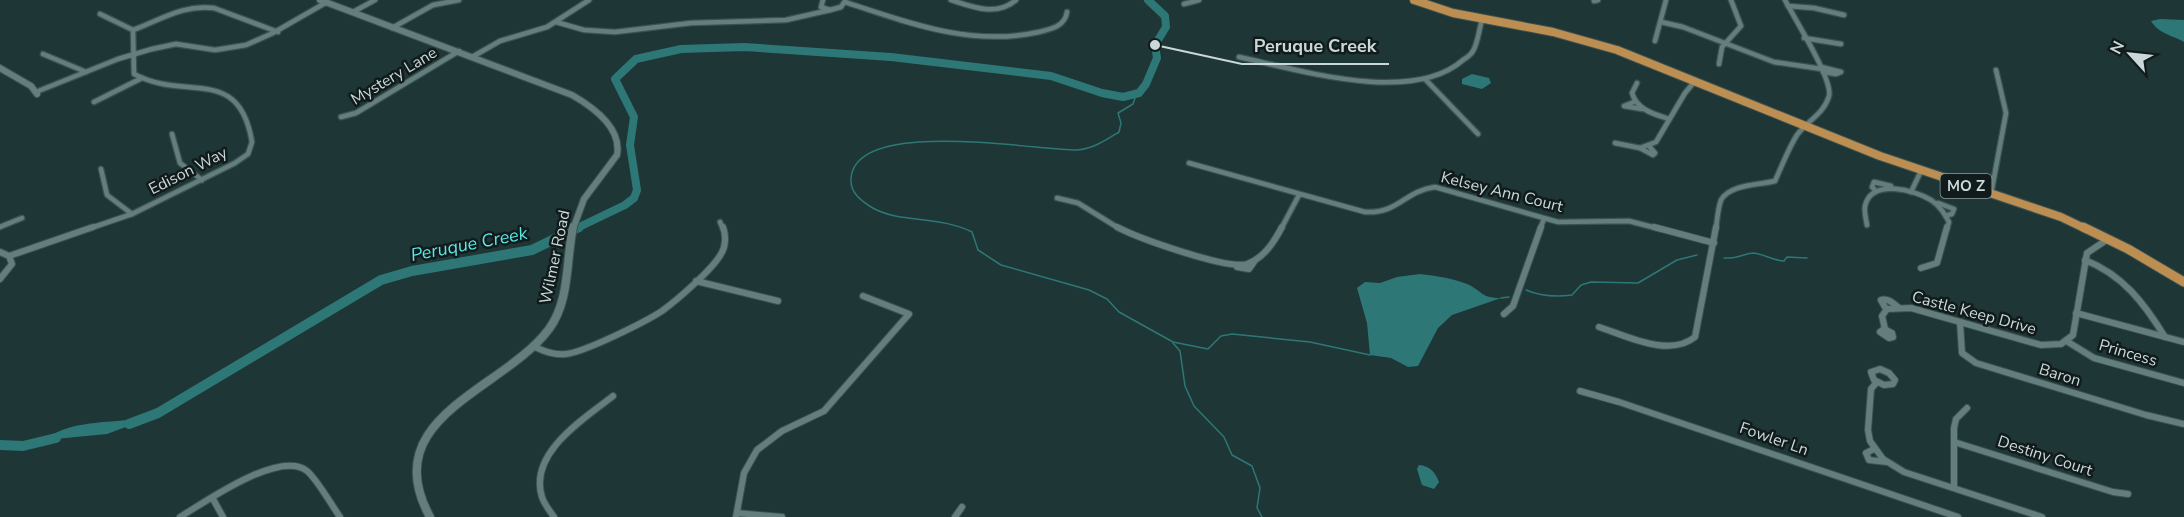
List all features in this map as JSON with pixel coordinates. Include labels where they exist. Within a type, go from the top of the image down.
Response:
[{"type":"main road","name":"MO Z","points":[[1414,0],[1482,20],[1596,42],[1921,171],[2061,218],[2108,239],[2184,282]]},
{"type":"street","points":[[353,12],[375,0]]},
{"type":"street","points":[[392,28],[433,5],[459,0]]},
{"type":"street","points":[[472,57],[500,41],[531,33],[556,22],[589,0]]},
{"type":"street","points":[[951,0],[980,9],[995,10],[1011,5],[1016,0]]},
{"type":"street","points":[[1184,4],[1198,0]]},
{"type":"street","points":[[1655,41],[1666,0]]},
{"type":"street","points":[[1719,64],[1720,51],[1741,26],[1731,0]]},
{"type":"street","points":[[1599,327],[1664,346],[1680,346],[1691,342],[1697,331],[1721,201],[1739,188],[1775,181],[1798,134],[1827,102],[1829,87],[1822,70],[1785,0]]},
{"type":"street","points":[[0,68],[31,86],[36,93],[118,58],[170,45],[184,44],[212,50],[261,41],[323,1]]},
{"type":"street","name":"Wilmer Road","points":[[323,1],[576,97],[594,110],[611,132],[618,152],[584,198],[572,227],[558,314],[551,327],[535,347],[521,359],[463,396],[434,425],[424,444],[414,477],[421,502],[430,517]]},
{"type":"street","points":[[807,16],[822,1],[830,10]]},
{"type":"street","points":[[841,7],[845,1],[943,34],[976,39],[1014,37],[1038,32],[1062,23],[1067,17],[1067,12]]},
{"type":"street","points":[[100,14],[133,30],[189,8],[201,6],[214,8],[278,32]]},
{"type":"street","points":[[556,22],[584,30],[615,32],[676,24],[786,20],[841,7],[862,6]]},
{"type":"street","points":[[1788,6],[1814,8],[1844,15]]},
{"type":"street","points":[[1239,57],[1366,82],[1425,79],[1455,67],[1473,54],[1482,28],[1482,20]]},
{"type":"street","points":[[1661,22],[1683,27],[1774,62],[1822,70]]},
{"type":"street","points":[[94,102],[142,78],[132,70],[133,30]]},
{"type":"street","points":[[1804,38],[1841,44]]},
{"type":"street","name":"Mystery Lane","points":[[341,117],[359,112],[459,51]]},
{"type":"street","points":[[43,54],[86,72]]},
{"type":"street","points":[[1991,194],[2006,113],[1996,70]]},
{"type":"street","name":"Edison Way","points":[[9,256],[132,214],[241,159],[253,147],[253,139],[241,111],[232,98],[218,91],[173,87],[142,78]]},
{"type":"street","points":[[1425,79],[1478,134]]},
{"type":"street","points":[[1615,143],[1640,148],[1656,142],[1685,93],[1695,81]]},
{"type":"street","points":[[1637,83],[1632,93],[1634,102],[1643,109],[1669,119]]},
{"type":"street","points":[[1634,102],[1624,106],[1629,109],[1643,109]]},
{"type":"street","points":[[172,134],[180,163],[202,180]]},
{"type":"street","points":[[1640,148],[1653,155],[1655,153],[1649,146]]},
{"type":"street","name":"Kelsey Ann Court","points":[[1189,163],[1299,195],[1373,213],[1394,210],[1418,188],[1435,187],[1544,219],[1575,223],[1629,221],[1714,243]]},
{"type":"street","points":[[100,169],[107,195],[132,214]]},
{"type":"street","points":[[1911,192],[1921,171]]},
{"type":"street","points":[[1867,225],[1863,212],[1868,196],[1875,190],[1895,188],[1936,203],[1948,215],[1949,222],[1937,263],[1921,268]]},
{"type":"street","points":[[1057,198],[1083,203],[1116,228],[1136,236],[1244,270],[1249,269],[1271,244],[1299,195]]},
{"type":"street","points":[[0,227],[22,218]]},
{"type":"street","points":[[1504,314],[1513,306],[1544,219]]},
{"type":"street","points":[[535,347],[557,355],[588,348],[661,311],[696,281],[722,252],[726,235],[720,222]]},
{"type":"street","points":[[2068,342],[2073,335],[2087,253],[2108,239]]},
{"type":"street","points":[[0,252],[9,256],[12,261],[11,266],[0,279]]},
{"type":"street","points":[[2085,260],[2100,264],[2123,280],[2142,300],[2165,337]]},
{"type":"street","points":[[696,281],[778,301]]},
{"type":"street","points":[[782,517],[737,515],[744,473],[757,450],[782,431],[824,411],[909,314],[862,296]]},
{"type":"street","name":"Castle Keep Drive","points":[[1886,309],[1881,300],[1883,299],[1898,307]]},
{"type":"street","name":"Castle Keep Drive","points":[[1886,309],[1911,308],[2046,346],[2068,342]]},
{"type":"street","name":"Castle Keep Drive","points":[[1885,329],[1882,316],[1886,309]]},
{"type":"street","points":[[2076,313],[2184,342]]},
{"type":"street","name":"Baron","points":[[1960,322],[1962,353],[1976,363],[2146,415],[2184,423]]},
{"type":"street","name":"Princess","points":[[2068,342],[2094,358],[2184,383]]},
{"type":"street","points":[[1877,382],[1871,389],[1868,430],[1874,449],[1887,462],[1904,472],[2042,517]]},
{"type":"street","name":"Fowler Ln","points":[[1580,391],[1651,412],[1958,517]]},
{"type":"street","points":[[554,517],[546,508],[540,490],[539,480],[546,458],[565,435],[614,396]]},
{"type":"street","points":[[1954,488],[1956,419],[1967,408]]},
{"type":"street","name":"Destiny Court","points":[[1954,442],[2113,492],[2128,494]]},
{"type":"street","points":[[1874,449],[1866,453],[1869,460],[1887,462]]},
{"type":"street","points":[[180,517],[262,472],[282,466],[304,469],[340,517]]},
{"type":"street","points":[[213,499],[223,517]]},
{"type":"street","points":[[955,517],[962,507]]},
{"type":"water","points":[[2184,20],[2184,42],[2162,32],[2151,21]]},
{"type":"water","points":[[1472,74],[1489,78],[1491,83],[1482,89],[1462,84],[1462,79]]},
{"type":"water","points":[[1420,274],[1456,280],[1485,295],[1501,298],[1452,315],[1438,328],[1418,366],[1408,367],[1391,358],[1370,355],[1367,323],[1357,288],[1365,282],[1380,283],[1397,277]]},
{"type":"water","points":[[127,420],[139,422],[107,434],[45,440],[53,434],[73,427]]},
{"type":"water","points":[[1419,465],[1429,468],[1436,475],[1439,482],[1434,489],[1422,485],[1417,469]]},
{"type":"waterway","name":"Peruque Creek","points":[[575,229],[625,205],[634,198],[637,190],[630,145],[634,117],[615,79],[636,59],[681,49],[744,47],[891,57],[1051,76],[1102,93],[1123,97],[1139,93],[1146,84],[1157,58],[1155,45],[1166,27],[1165,16],[1148,0]]},
{"type":"waterway","points":[[1136,95],[1133,104],[1118,113],[1121,123],[1119,132],[1088,148],[1077,150],[951,141],[914,142],[882,148],[860,160],[851,179],[852,188],[863,202],[882,212],[894,216],[946,223],[972,232],[978,250],[1001,265],[1089,290],[1107,299],[1119,312],[1173,342],[1208,349],[1221,336],[1232,334],[1310,342],[1370,355]]},
{"type":"waterway","name":"Peruque Creek","points":[[129,424],[158,413],[381,280],[412,271],[532,250],[579,227]]},
{"type":"waterway","points":[[1724,258],[1754,253],[1780,261],[1784,261],[1787,257],[1807,258]]},
{"type":"waterway","points":[[1526,290],[1542,295],[1566,296],[1572,295],[1581,285],[1591,282],[1638,283],[1677,260],[1697,255]]},
{"type":"waterway","points":[[1501,298],[1509,297]]},
{"type":"waterway","points":[[1173,343],[1180,351],[1185,386],[1194,406],[1224,437],[1232,455],[1252,466],[1260,488],[1257,508],[1262,517]]},
{"type":"waterway","name":"Peruque Creek","points":[[0,445],[23,446],[56,438]]},
{"type":"place","name":"Peruque Creek","points":[[1155,45]]}]
